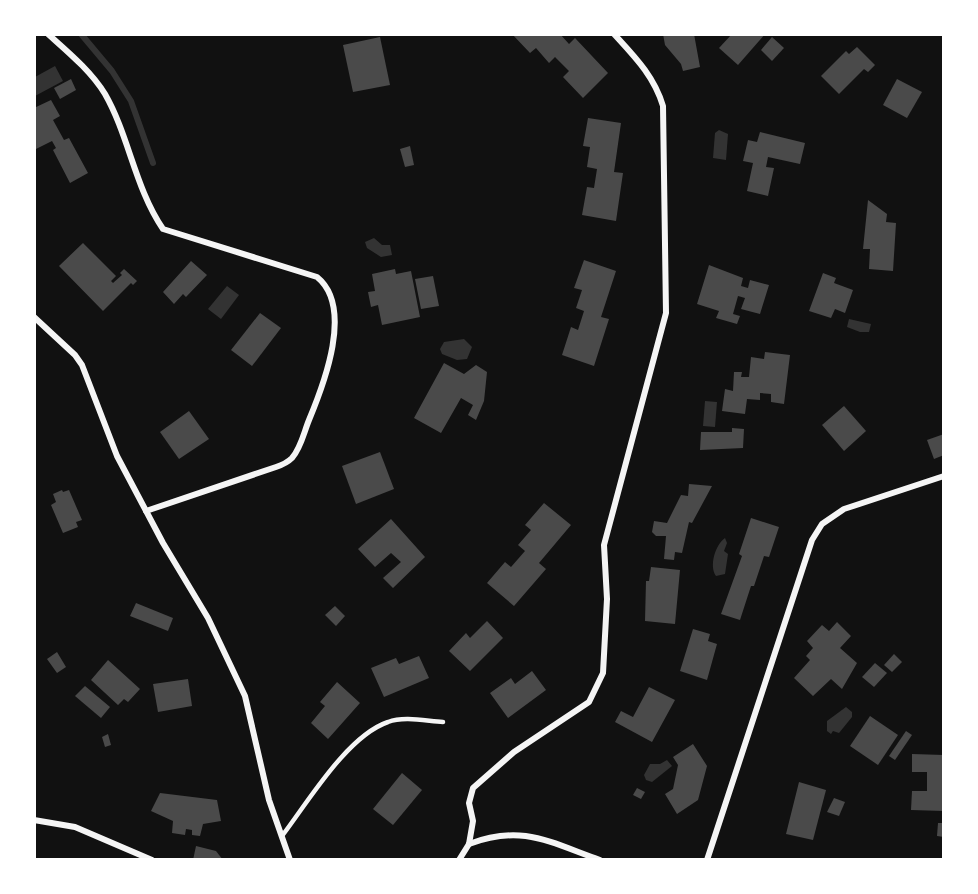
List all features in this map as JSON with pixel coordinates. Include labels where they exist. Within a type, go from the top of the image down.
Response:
[{"type":"street","points":[[48,34],[75,57],[104,93],[162,229],[317,277],[326,285],[334,306],[332,351],[325,381],[291,459],[276,467],[146,511]]},
{"type":"street","points":[[459,860],[469,844],[473,821],[470,794],[473,788],[514,752],[589,702],[603,673],[607,599],[604,544],[657,355],[666,313],[663,106],[658,88],[649,73],[617,35]]},
{"type":"street","points":[[34,317],[75,355],[82,365],[117,456],[208,618],[245,696],[269,800],[290,860]]},
{"type":"street","points":[[707,860],[812,540],[822,524],[844,509],[944,476]]},
{"type":"street","points":[[34,820],[75,827],[152,860]]},
{"type":"street","points":[[469,844],[491,836],[511,833],[530,836],[600,860]]},
{"type":"lane","points":[[282,836],[332,771],[358,741],[372,730],[400,719],[443,722]]},
{"type":"shaded area","points":[[55,66],[63,81],[35,96],[35,77]]},
{"type":"shaded area","points":[[719,130],[728,134],[726,160],[713,158],[715,133]]},
{"type":"shaded area","points":[[374,238],[382,245],[390,245],[392,255],[381,257],[367,248],[365,242]]},
{"type":"shaded area","points":[[227,286],[239,295],[221,319],[208,309]]},
{"type":"shaded area","points":[[849,319],[871,324],[869,332],[860,332],[847,327]]},
{"type":"shaded area","points":[[464,339],[472,347],[467,359],[457,360],[442,354],[440,349],[444,342]]},
{"type":"shaded area","points":[[705,401],[717,402],[715,427],[703,426]]},
{"type":"shaded area","points":[[725,538],[727,543],[724,551],[728,554],[725,574],[716,576],[713,567],[714,556],[718,545]]},
{"type":"shaded area","points":[[846,707],[852,712],[852,717],[839,733],[833,731],[831,734],[827,731],[827,721]]},
{"type":"shaded area","points":[[667,760],[672,766],[652,782],[646,780],[644,775],[650,764],[660,764]]},
{"type":"building","points":[[512,34],[560,34],[569,44],[575,38],[608,73],[583,98],[563,77],[569,71],[555,57],[549,63],[536,48],[530,53]]},
{"type":"building","points":[[663,34],[694,34],[700,67],[683,71],[681,64],[665,45]]},
{"type":"building","points":[[732,34],[765,34],[738,65],[719,48]]},
{"type":"building","points":[[380,37],[390,85],[353,92],[343,45]]},
{"type":"building","points":[[772,37],[784,48],[772,61],[761,50]]},
{"type":"building","points":[[857,47],[875,65],[868,72],[864,69],[839,94],[821,76],[846,51],[849,54]]},
{"type":"building","points":[[71,79],[76,90],[60,99],[54,88]]},
{"type":"building","points":[[897,79],[922,92],[907,118],[883,105]]},
{"type":"building","points":[[51,100],[60,116],[53,120],[64,140],[69,138],[88,173],[70,183],[53,150],[56,148],[52,141],[34,150],[34,108]]},
{"type":"building","points":[[588,118],[621,123],[614,172],[623,173],[616,221],[582,215],[587,187],[594,188],[597,169],[587,167],[590,147],[583,146]]},
{"type":"building","points":[[760,132],[805,143],[800,164],[768,157],[766,167],[774,168],[768,196],[747,191],[753,163],[743,161],[748,140],[757,142]]},
{"type":"building","points":[[410,146],[414,165],[405,167],[400,149]]},
{"type":"building","points":[[868,200],[887,214],[886,222],[896,223],[893,271],[869,269],[870,249],[863,249]]},
{"type":"building","points":[[83,243],[116,276],[111,281],[113,283],[122,275],[120,273],[124,269],[137,281],[133,285],[131,283],[103,311],[59,266]]},
{"type":"building","points":[[584,260],[616,271],[601,317],[609,319],[594,366],[562,355],[571,327],[578,330],[584,311],[576,308],[582,290],[574,288]]},
{"type":"building","points":[[191,261],[207,275],[186,297],[183,294],[174,304],[163,292]]},
{"type":"building","points":[[709,265],[743,278],[741,286],[748,288],[750,280],[769,285],[760,314],[741,309],[745,298],[738,296],[733,314],[740,316],[737,324],[716,318],[719,311],[697,304]]},
{"type":"building","points":[[395,269],[396,274],[411,271],[420,317],[382,325],[378,305],[371,307],[368,292],[375,291],[372,274]]},
{"type":"building","points":[[823,273],[836,278],[834,283],[853,290],[845,313],[835,309],[831,318],[809,311]]},
{"type":"building","points":[[433,276],[439,306],[421,309],[415,279]]},
{"type":"building","points":[[260,313],[281,328],[252,366],[231,350]]},
{"type":"building","points":[[765,352],[790,355],[784,404],[771,402],[771,394],[760,393],[760,400],[747,399],[745,414],[722,411],[725,389],[733,391],[734,372],[742,372],[741,377],[749,377],[751,357],[764,359]]},
{"type":"building","points":[[444,363],[464,374],[476,365],[487,372],[484,401],[476,420],[468,415],[473,405],[461,398],[441,433],[414,418]]},
{"type":"building","points":[[844,406],[866,431],[844,451],[822,425]]},
{"type":"building","points":[[189,411],[209,439],[179,459],[160,432]]},
{"type":"building","points":[[732,428],[744,429],[743,448],[700,450],[701,432],[732,432]]},
{"type":"building","points":[[944,434],[944,455],[934,459],[927,440]]},
{"type":"building","points":[[380,452],[394,489],[356,504],[342,466]]},
{"type":"building","points":[[689,484],[712,486],[692,523],[689,522],[682,553],[675,552],[674,560],[664,559],[666,536],[656,536],[652,532],[654,521],[667,523],[681,495],[688,496]]},
{"type":"building","points":[[62,490],[63,492],[69,490],[82,520],[76,522],[78,527],[63,533],[51,505],[56,502],[53,494]]},
{"type":"building","points":[[544,503],[571,525],[539,563],[546,569],[514,606],[487,583],[505,562],[511,567],[525,551],[518,545],[531,530],[525,525]]},
{"type":"building","points":[[751,518],[779,527],[769,557],[764,556],[754,586],[751,586],[740,620],[721,614],[742,556],[739,554]]},
{"type":"building","points":[[391,519],[425,557],[393,588],[383,578],[401,562],[391,553],[375,567],[358,549]]},
{"type":"building","points":[[651,567],[680,570],[675,624],[645,621],[646,581],[649,581]]},
{"type":"building","points":[[136,603],[173,618],[168,631],[130,616]]},
{"type":"building","points":[[335,606],[345,616],[336,626],[325,615]]},
{"type":"building","points":[[487,621],[503,638],[470,671],[449,651],[466,633],[470,638]]},
{"type":"building","points":[[837,622],[851,636],[840,648],[857,663],[842,689],[831,679],[813,696],[794,678],[810,660],[806,656],[813,648],[807,641],[822,625],[829,631]]},
{"type":"building","points":[[693,629],[710,634],[708,641],[717,644],[707,680],[680,671]]},
{"type":"building","points":[[57,652],[66,667],[57,673],[47,659]]},
{"type":"building","points":[[894,654],[902,662],[892,672],[884,665]]},
{"type":"building","points":[[419,656],[429,678],[384,697],[371,668],[396,658],[399,664]]},
{"type":"building","points":[[108,660],[140,689],[128,702],[124,699],[118,705],[91,680]]},
{"type":"building","points":[[875,663],[887,673],[874,687],[862,677]]},
{"type":"building","points":[[532,671],[546,690],[508,718],[490,693],[511,678],[515,684]]},
{"type":"building","points":[[188,679],[192,706],[158,712],[153,684]]},
{"type":"building","points":[[337,682],[360,703],[328,739],[311,723],[325,706],[320,702]]},
{"type":"building","points":[[85,686],[110,707],[101,718],[75,696]]},
{"type":"building","points":[[649,687],[675,700],[652,742],[615,722],[621,711],[633,717]]},
{"type":"building","points":[[870,716],[898,735],[878,765],[850,746]]},
{"type":"building","points":[[906,731],[912,735],[895,760],[889,756]]},
{"type":"building","points":[[108,734],[111,745],[105,747],[102,737]]},
{"type":"building","points":[[693,744],[707,766],[698,800],[677,814],[665,794],[673,789],[678,765],[673,757]]},
{"type":"building","points":[[912,754],[944,755],[944,811],[911,810],[912,791],[927,791],[927,772],[912,772]]},
{"type":"building","points":[[402,773],[422,790],[393,825],[373,809]]},
{"type":"building","points":[[799,782],[826,790],[813,840],[786,834]]},
{"type":"building","points":[[637,788],[645,792],[641,799],[633,795]]},
{"type":"building","points":[[160,793],[217,800],[221,821],[203,824],[200,836],[192,835],[192,830],[186,829],[185,835],[172,833],[173,821],[151,811]]},
{"type":"building","points":[[834,798],[845,802],[839,816],[827,812]]},
{"type":"building","points":[[938,823],[944,823],[944,837],[937,836]]},
{"type":"building","points":[[196,846],[216,851],[223,860],[193,860]]},
{"type":"waterway","points":[[81,34],[112,71],[131,101],[153,163]]}]
